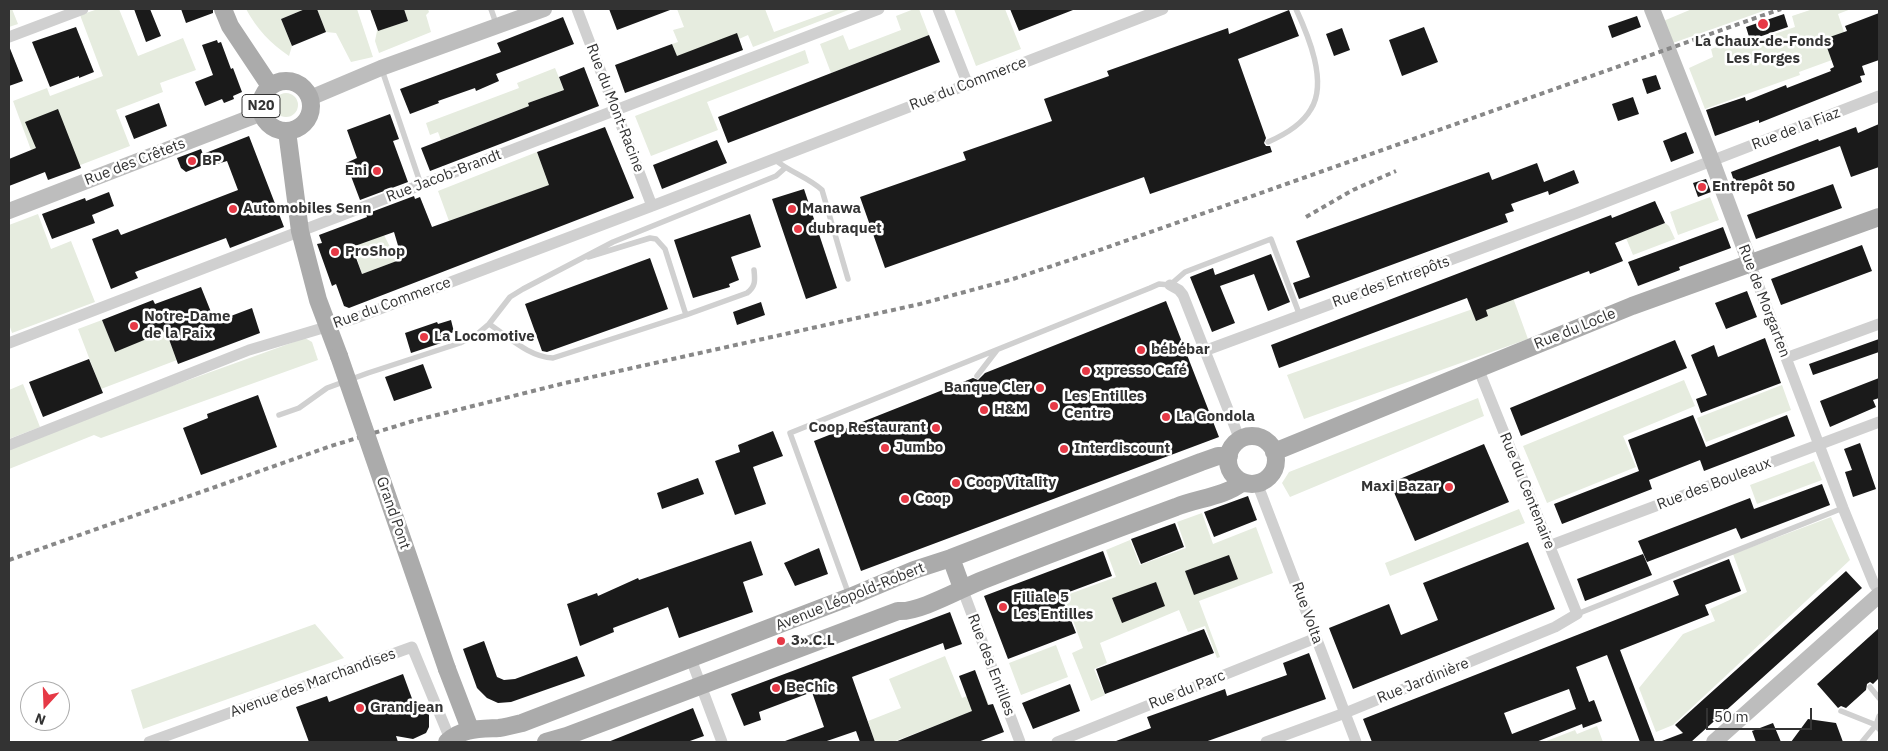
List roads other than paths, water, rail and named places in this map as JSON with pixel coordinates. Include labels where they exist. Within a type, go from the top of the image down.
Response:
[{"type":"main road","name":"N20","points":[[223,9],[230,26],[270,86]]},
{"type":"main road","points":[[310,98],[381,68],[544,9]]},
{"type":"main road","name":"Rue de Morgarten","points":[[1652,9],[1750,263]]},
{"type":"main road","name":"N20","points":[[294,81],[301,85],[310,98],[312,106],[307,121],[302,126],[287,132],[278,130],[265,121],[262,113],[262,98],[270,86],[278,82],[294,81]]},
{"type":"main road","name":"Rue des Crêtets","points":[[9,211],[262,113]]},
{"type":"main road","name":"Grand Pont","points":[[287,132],[300,231],[318,300],[447,669],[470,729]]},
{"type":"main road","name":"Rue du Locle","points":[[1274,452],[1632,306],[1879,217]]},
{"type":"main road","points":[[1251,436],[1262,439],[1272,446],[1274,452],[1276,463],[1271,474],[1262,481],[1250,482],[1233,474],[1230,469],[1229,456],[1232,447],[1240,440],[1251,436]]},
{"type":"main road","name":"Avenue Léopold-Robert","points":[[470,729],[501,727],[522,723],[850,598],[914,570],[951,558],[1201,462],[1218,456],[1229,456]]},
{"type":"main road","name":"Avenue Léopold-Robert","points":[[546,742],[569,739],[898,611],[907,611],[927,604],[962,588],[1182,504],[1250,482]]},
{"type":"main road","points":[[951,558],[962,588]]},
{"type":"main road","points":[[1714,742],[1879,593]]},
{"type":"main road","points":[[451,741],[470,729],[485,733],[497,742]]},
{"type":"street","points":[[9,37],[82,9]]},
{"type":"street","name":"Rue du Mont-Racine","points":[[577,9],[652,206]]},
{"type":"street","name":"Rue Jacob-Brandt","points":[[9,343],[879,9]]},
{"type":"street","points":[[938,9],[968,85]]},
{"type":"street","name":"Rue du Commerce","points":[[9,445],[249,350],[353,319],[1163,9]]},
{"type":"street","name":"Rue de la Fiaz","points":[[1577,213],[1879,96]]},
{"type":"street","name":"Rue des Entrepôts","points":[[1204,351],[1577,213]]},
{"type":"street","name":"Rue de Morgarten","points":[[1750,263],[1843,508],[1879,593]]},
{"type":"street","points":[[1170,285],[1179,290],[1183,295],[1240,440]]},
{"type":"street","points":[[1786,358],[1879,324]]},
{"type":"street","name":"Rue du Centenaire","points":[[1478,368],[1577,614]]},
{"type":"street","name":"Rue des Bouleaux","points":[[1550,546],[1879,422]]},
{"type":"street","name":"Rue Volta","points":[[1250,482],[1316,638],[1356,742]]},
{"type":"street","name":"Rue des Entilles","points":[[962,588],[1020,742]]},
{"type":"street","name":"Rue Jardinière","points":[[1266,742],[1280,740],[1555,627],[1577,614]]},
{"type":"street","name":"Rue du Parc","points":[[1057,742],[1316,638]]},
{"type":"street","name":"Avenue des Marchandises","points":[[149,742],[412,647],[451,741]]},
{"type":"street","points":[[692,659],[722,742]]},
{"type":"lane","points":[[491,9],[497,26]]},
{"type":"lane","points":[[1268,142],[1292,128],[1306,116],[1312,108],[1318,86],[1314,56],[1307,33],[1296,9]]},
{"type":"lane","points":[[381,68],[421,185]]},
{"type":"lane","points":[[774,159],[785,168],[812,182],[822,190],[848,279]]},
{"type":"lane","points":[[279,415],[299,408],[327,388],[460,343],[476,335],[489,324],[510,297],[523,289],[647,227],[776,176],[785,168]]},
{"type":"lane","points":[[574,262],[650,238],[656,239],[664,248],[686,315]]},
{"type":"lane","points":[[850,598],[790,433],[1160,284],[1170,285],[1186,272],[1272,239],[1300,316]]},
{"type":"lane","points":[[489,324],[534,354],[553,358],[747,293],[755,283],[754,270]]},
{"type":"lane","points":[[977,376],[998,348]]},
{"type":"lane","points":[[1577,614],[1843,508]]},
{"type":"lane","points":[[1870,687],[1879,698]]},
{"type":"lane","points":[[1841,712],[1878,727]]},
{"type":"lane","points":[[1862,742],[1878,727],[1879,716]]},
{"type":"railway","points":[[9,560],[331,446],[413,421],[565,383],[920,304],[1013,279],[1781,9]]},
{"type":"railway","points":[[1306,217],[1353,190],[1396,171]]},
{"type":"place","name":"La Chaux-de-Fonds Les Forges","points":[[1763,24]]},
{"type":"place","name":"BP","points":[[192,161]]},
{"type":"place","name":"Eni","points":[[377,171]]},
{"type":"place","name":"Entrepôt 50","points":[[1702,187]]},
{"type":"place","name":"Automobiles Senn","points":[[233,209]]},
{"type":"place","name":"Manawa","points":[[792,209]]},
{"type":"place","name":"dubraquet","points":[[798,229]]},
{"type":"place","name":"ProShop","points":[[335,252]]},
{"type":"place","name":"Notre-Dame de la Paix","points":[[134,326]]},
{"type":"place","name":"La Locomotive","points":[[424,337]]},
{"type":"place","name":"bébébar","points":[[1141,350]]},
{"type":"place","name":"xpresso Café","points":[[1086,371]]},
{"type":"place","name":"Banque Cler","points":[[1040,388]]},
{"type":"place","name":"Les Entilles Centre","points":[[1054,406]]},
{"type":"place","name":"H&M","points":[[984,410]]},
{"type":"place","name":"La Gondola","points":[[1166,417]]},
{"type":"place","name":"Coop Restaurant","points":[[936,428]]},
{"type":"place","name":"Jumbo","points":[[885,448]]},
{"type":"place","name":"Interdiscount","points":[[1064,449]]},
{"type":"place","name":"Coop Vitality","points":[[956,483]]},
{"type":"place","name":"Maxi Bazar","points":[[1449,487]]},
{"type":"place","name":"Coop","points":[[905,499]]},
{"type":"place","name":"Filiale 5 Les Entilles","points":[[1003,607]]},
{"type":"place","name":"3».C.L","points":[[781,641]]},
{"type":"place","name":"BeChic","points":[[776,688]]},
{"type":"place","name":"Grandjean","points":[[360,708]]}]
